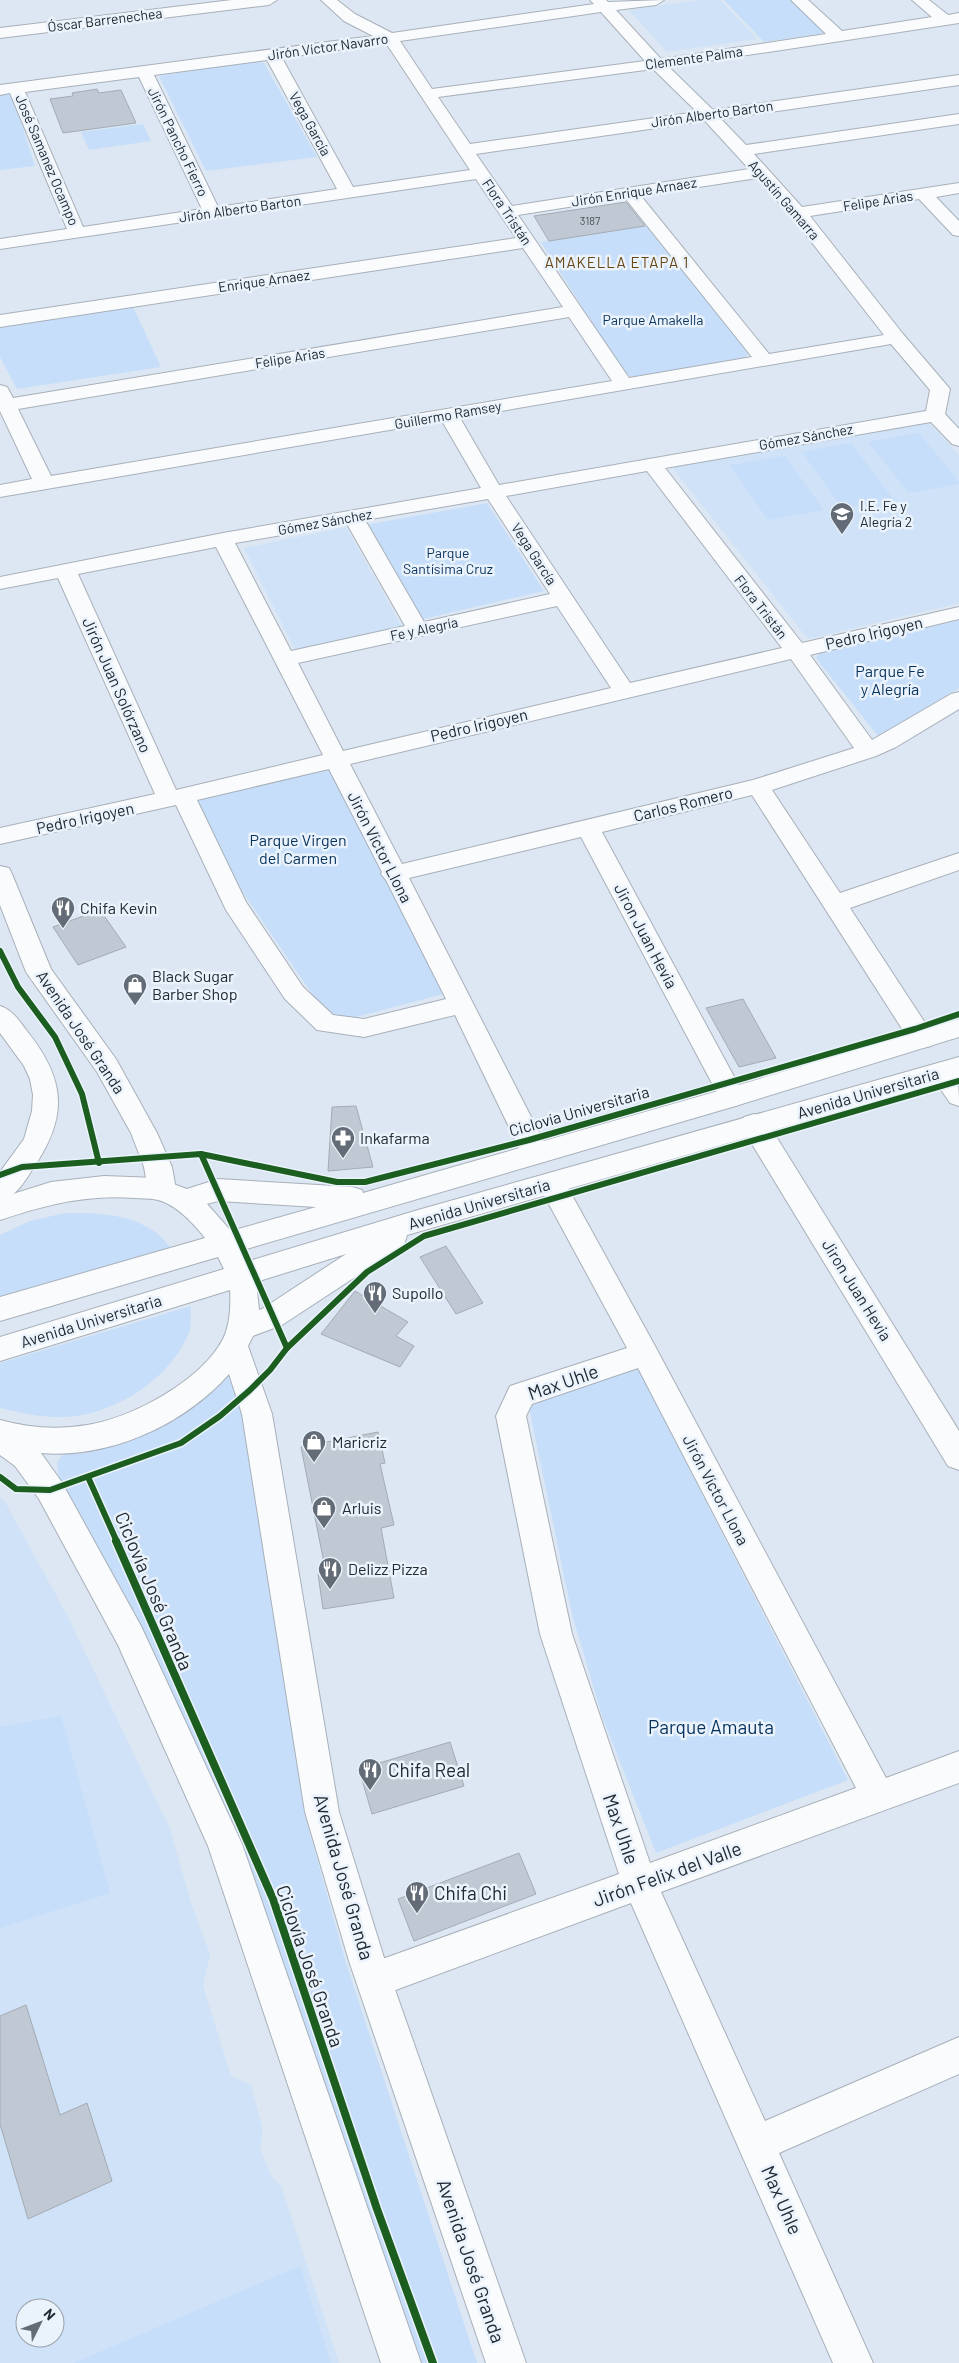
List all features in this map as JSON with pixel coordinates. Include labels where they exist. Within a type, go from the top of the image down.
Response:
[{"type":"street","name":"Óscar Barrenechea","points":[[0,33],[223,3],[269,0]]},
{"type":"street","points":[[329,0],[335,7],[354,20],[390,38]]},
{"type":"street","name":"Jirón Víctor Navarro","points":[[8,89],[390,38],[602,3],[656,0]]},
{"type":"street","points":[[800,0],[838,36]]},
{"type":"street","points":[[920,0],[952,19]]},
{"type":"street","name":"Agustín Gamarra","points":[[602,3],[657,64],[709,115],[798,213],[896,338],[950,387],[935,415]]},
{"type":"street","name":"Clemente Palma","points":[[428,94],[657,64],[952,19]]},
{"type":"street","name":"Flora Tristán","points":[[390,38],[624,385]]},
{"type":"street","name":"Vega García","points":[[272,55],[348,193]]},
{"type":"street","name":"Jirón Pancho Fierro","points":[[144,71],[213,213]]},
{"type":"street","name":"Jirón Alberto Barton","points":[[466,150],[959,80]]},
{"type":"street","name":"José Samanez Ocampo","points":[[8,89],[77,233]]},
{"type":"street","points":[[742,151],[959,119]]},
{"type":"street","name":"Jirón Enrique Arnaez","points":[[507,212],[760,172]]},
{"type":"street","name":"Jirón Alberto Barton","points":[[0,244],[481,173]]},
{"type":"street","name":"Felipe Arias","points":[[798,213],[959,188]]},
{"type":"street","points":[[629,192],[765,361]]},
{"type":"street","points":[[923,194],[959,232]]},
{"type":"street","name":"Enrique Arnaez","points":[[0,320],[527,242]]},
{"type":"street","name":"Felipe Arias","points":[[3,398],[574,311]]},
{"type":"street","name":"Guillermo Ramsey","points":[[0,491],[896,338]]},
{"type":"street","points":[[3,398],[44,483]]},
{"type":"street","name":"Vega García","points":[[448,415],[494,493],[624,691]]},
{"type":"street","points":[[935,415],[959,440]]},
{"type":"street","name":"Gómez Sánchez","points":[[0,583],[223,539],[935,415]]},
{"type":"street","name":"Flora Tristán","points":[[652,464],[796,651],[868,751]]},
{"type":"street","points":[[357,524],[418,630]]},
{"type":"street","name":"Jirón Víctor Llona","points":[[223,539],[393,874],[462,1004],[536,1154]]},
{"type":"street","name":"Jirón Juan Solórzano","points":[[66,570],[176,798],[235,904],[294,993],[326,1022],[364,1028],[462,1004]]},
{"type":"street","name":"Fe y Alegría","points":[[284,659],[563,598]]},
{"type":"street","name":"Pedro Irigoyen","points":[[0,836],[176,798],[334,758],[959,613]]},
{"type":"street","name":"Carlos Romero","points":[[393,874],[758,786],[868,751],[888,742],[959,699]]},
{"type":"street","points":[[758,786],[922,1039]]},
{"type":"street","name":"Jiron Juan Hevia","points":[[588,828],[732,1096]]},
{"type":"street","points":[[835,904],[959,861]]},
{"type":"street","name":"Avenida José Granda","points":[[0,874],[39,972],[107,1066],[144,1133],[173,1196]]},
{"type":"street","points":[[0,1015],[28,1052],[43,1077],[48,1102],[45,1124],[22,1167],[0,1191]]},
{"type":"street","name":"Avenida Universitaria","points":[[0,1309],[373,1199],[536,1154],[959,1028]]},
{"type":"street","points":[[951,1069],[959,1096]]},
{"type":"street","name":"Avenida Universitaria","points":[[0,1349],[418,1221],[951,1069]]},
{"type":"street","name":"Jiron Juan Hevia","points":[[754,1124],[959,1456]]},
{"type":"street","name":"Jirón Víctor Llona","points":[[552,1184],[645,1354],[878,1797]]},
{"type":"street","points":[[0,1209],[29,1197],[98,1186],[173,1196],[218,1190],[373,1199]]},
{"type":"street","points":[[0,1433],[21,1438],[58,1441],[96,1436],[131,1427],[186,1395],[221,1364],[237,1337],[245,1300],[240,1274],[225,1243],[209,1223],[173,1196]]},
{"type":"street","points":[[237,1337],[272,1317],[418,1221]]},
{"type":"street","name":"Avenida José Granda","points":[[237,1337],[257,1414],[322,1812],[374,1980],[506,2363]]},
{"type":"street","name":"Max Uhle","points":[[645,1354],[520,1395],[511,1416],[556,1634],[640,1884],[853,2363]]},
{"type":"street","points":[[0,1439],[26,1457],[50,1490],[130,1636],[225,1844],[401,2363]]},
{"type":"street","name":"Jirón Felix del Valle","points":[[374,1980],[959,1767]]},
{"type":"street","points":[[757,2144],[959,2054]]},
{"type":"shaded area","points":[[699,0],[720,0],[757,39],[667,52],[629,10]]},
{"type":"shaded area","name":"I.E. Fe y Alegría 2","points":[[927,421],[959,455],[959,603],[808,639],[671,466]]},
{"type":"shaded area","points":[[346,527],[402,627],[295,650],[244,548]]},
{"type":"shaded area","points":[[0,1497],[5,1502],[68,1617],[170,1829],[192,1906],[210,1954],[203,1986],[231,2076],[251,2085],[263,2130],[260,2148],[271,2176],[281,2186],[339,2363],[0,2363]]},
{"type":"green space","points":[[724,0],[791,0],[825,33],[764,42]]},
{"type":"green space","points":[[254,61],[264,63],[317,157],[206,171],[159,76]]},
{"type":"green space","points":[[0,94],[12,95],[35,166],[0,170]]},
{"type":"green space","points":[[143,124],[151,141],[89,150],[81,132]]},
{"type":"green space","name":"Parque Amakella","points":[[646,226],[749,352],[745,358],[633,377],[625,374],[541,242]]},
{"type":"green space","points":[[132,305],[161,367],[17,389],[0,357],[0,324]]},
{"type":"green space","points":[[919,433],[959,484],[909,493],[868,442]]},
{"type":"green space","points":[[851,443],[893,499],[842,508],[802,452]]},
{"type":"green space","points":[[785,456],[824,510],[768,520],[730,465]]},
{"type":"green space","name":"Parque Santísima Cruz","points":[[487,503],[544,591],[423,619],[365,525]]},
{"type":"green space","name":"Parque Fe y Alegría","points":[[959,620],[959,688],[878,736],[816,658],[820,653]]},
{"type":"green space","name":"Parque Virgen del Carmen","points":[[331,767],[451,992],[341,1021],[325,1013],[242,891],[194,799]]},
{"type":"green space","points":[[65,1213],[110,1215],[132,1220],[155,1232],[172,1249],[0,1298],[0,1235],[30,1221]]},
{"type":"green space","points":[[191,1306],[190,1329],[181,1349],[155,1379],[121,1402],[84,1415],[65,1417],[40,1416],[0,1408],[0,1363]]},
{"type":"green space","name":"Parque Amauta","points":[[638,1369],[848,1780],[656,1853],[602,1716],[572,1614],[528,1403]]},
{"type":"green space","points":[[230,1372],[243,1399],[304,1812],[346,1963],[477,2363],[415,2363],[260,1896],[190,1733],[59,1478],[57,1463],[62,1455],[98,1449]]},
{"type":"green space","points":[[61,1716],[110,1893],[0,1928],[0,1727]]},
{"type":"green space","points":[[300,2266],[331,2363],[74,2363]]},
{"type":"building","points":[[97,89],[99,93],[121,90],[136,123],[63,133],[50,99],[73,96],[72,93]]},
{"type":"building","points":[[626,202],[645,226],[549,241],[534,216]]},
{"type":"building","points":[[100,910],[126,947],[78,965],[53,927]]},
{"type":"building","points":[[743,999],[776,1058],[739,1067],[706,1008]]},
{"type":"building","points":[[356,1106],[373,1167],[328,1171],[332,1107]]},
{"type":"building","points":[[446,1246],[483,1303],[456,1314],[420,1257]]},
{"type":"building","points":[[355,1291],[408,1322],[396,1336],[414,1346],[400,1367],[321,1334]]},
{"type":"building","points":[[378,1432],[385,1463],[380,1464],[394,1525],[381,1528],[394,1598],[323,1609],[318,1574],[326,1573],[301,1447]]},
{"type":"building","points":[[450,1742],[464,1786],[372,1814],[359,1769]]},
{"type":"building","points":[[519,1853],[536,1894],[414,1941],[398,1899]]},
{"type":"building","points":[[26,2005],[60,2115],[87,2103],[112,2181],[28,2219],[0,2124],[0,2016]]},
{"type":"cycle path","points":[[0,951],[18,987],[55,1037],[82,1094],[99,1163]]},
{"type":"cycle path","name":"Ciclovía Universitaria","points":[[0,1175],[22,1167],[201,1154],[337,1182],[365,1182],[529,1140],[915,1029],[959,1014]]},
{"type":"cycle path","points":[[0,1477],[16,1489],[50,1490],[181,1443],[220,1416],[250,1390],[270,1370],[287,1348],[367,1272],[424,1236],[959,1081]]},
{"type":"cycle path","points":[[201,1154],[287,1348]]},
{"type":"cycle path","name":"Ciclovía José Granda","points":[[88,1477],[273,1899],[377,2209],[433,2363]]},
{"type":"place","name":"I.E. Fe y Alegría 2","points":[[842,535]]},
{"type":"place","name":"Chifa Kevin","points":[[63,929]]},
{"type":"place","name":"Black Sugar Barber Shop","points":[[135,1006]]},
{"type":"place","name":"Inkafarma","points":[[343,1159]]},
{"type":"place","name":"Supollo","points":[[375,1314]]},
{"type":"place","name":"Maricriz","points":[[314,1463]]},
{"type":"place","name":"Arluis","points":[[324,1529]]},
{"type":"place","name":"Delizz Pizza","points":[[330,1590]]},
{"type":"place","name":"Chifa Real","points":[[370,1791]]},
{"type":"place","name":"Chifa Chi","points":[[417,1914]]},
{"type":"district","name":"AMAKELLA ETAPA 1","points":[[617,263]]}]
